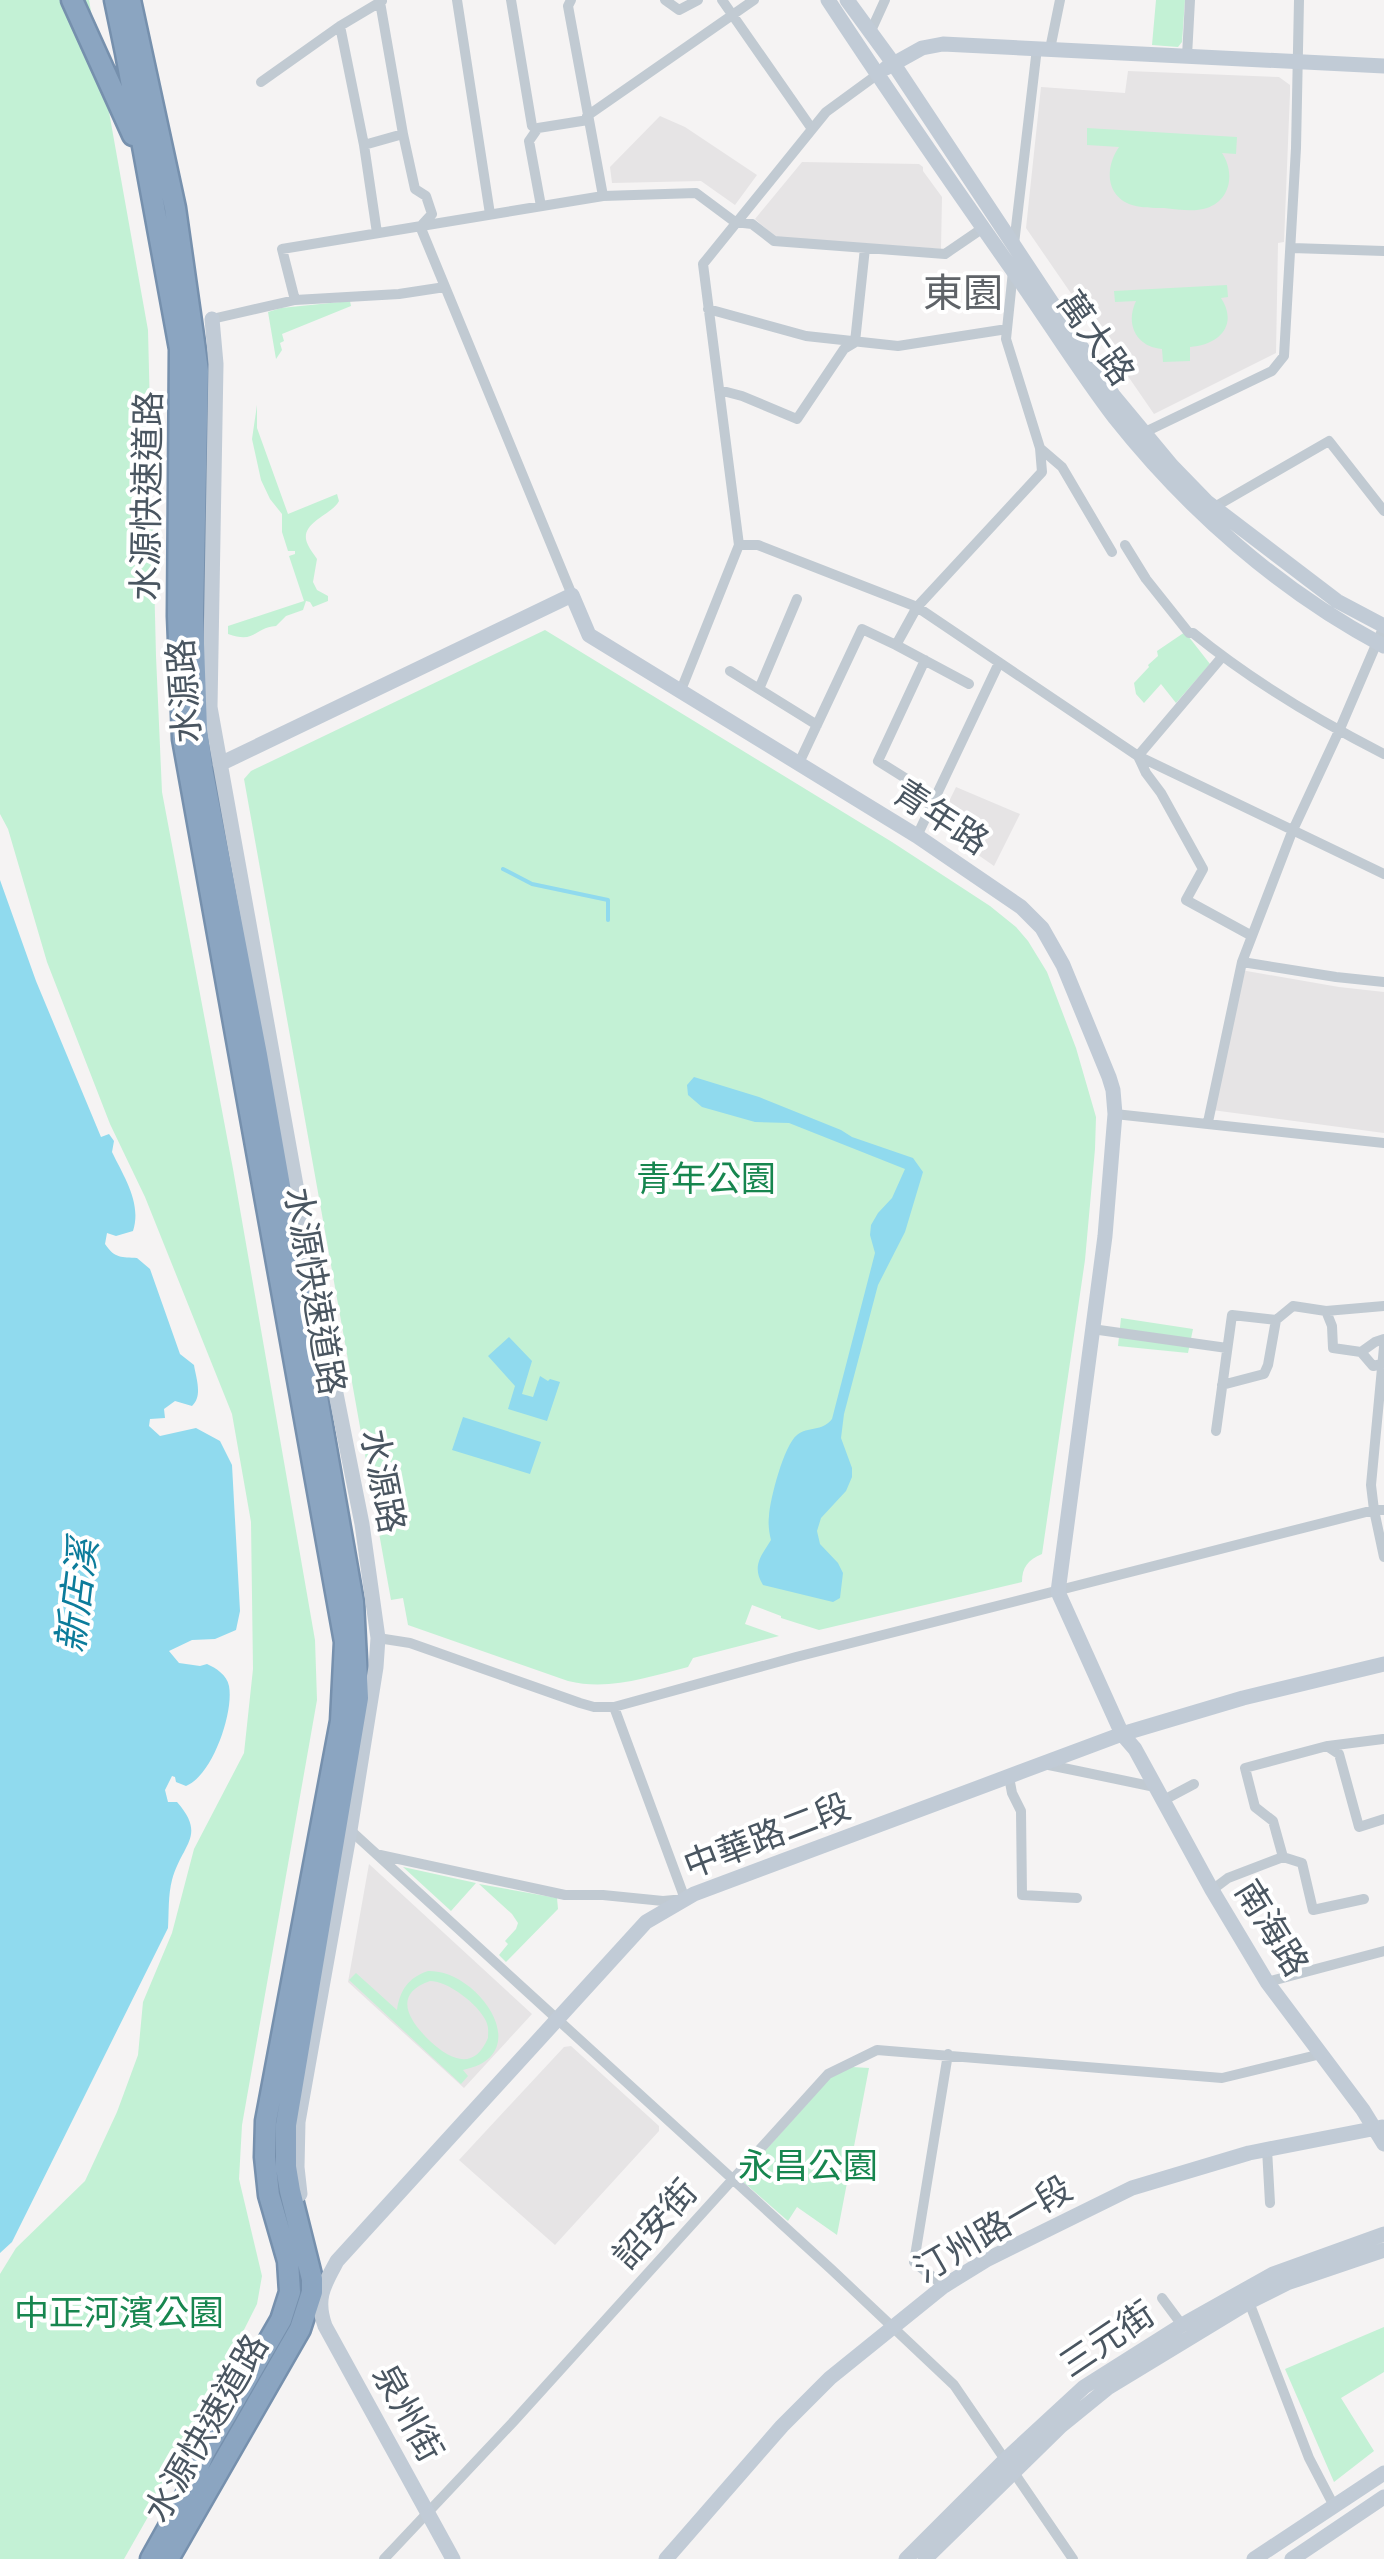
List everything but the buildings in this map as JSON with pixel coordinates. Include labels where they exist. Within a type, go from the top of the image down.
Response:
[{"type":"highway","points":[[72,0],[144,160]]},
{"type":"highway","name":"水源快速道路","points":[[114,0],[144,160],[178,308],[182,738],[345,1642],[340,1721],[266,2121],[269,2195],[288,2261],[290,2292],[281,2320],[204,2452],[184,2500],[151,2559]]},
{"type":"highway","name":"水源快速道路","points":[[130,0],[180,240],[198,371],[193,615],[202,772],[257,1055],[354,1602],[358,1698],[286,2126],[286,2167],[310,2267],[312,2292],[168,2559]]},
{"type":"highway","points":[[303,1916],[301,1972],[277,2129],[276,2160],[281,2194],[312,2292]]},
{"type":"highway","points":[[184,2500],[296,2324]]},
{"type":"street","points":[[458,0],[490,214]]},
{"type":"street","points":[[512,0],[532,126]]},
{"type":"street","points":[[555,0],[569,3],[603,196]]},
{"type":"street","points":[[665,0],[679,10],[698,0]]},
{"type":"street","points":[[722,0],[812,129]]},
{"type":"street","points":[[541,206],[530,140],[538,128],[587,118],[754,0]]},
{"type":"street","name":"萬大路","points":[[828,0],[928,152],[1114,416],[1167,478],[1337,601],[1384,626]]},
{"type":"street","name":"萬大路","points":[[848,0],[1113,395],[1143,433],[1208,510],[1324,612],[1380,645]]},
{"type":"street","points":[[870,33],[885,0]]},
{"type":"street","points":[[896,645],[917,607],[1042,472],[1040,448],[1008,348],[1007,330],[1014,246],[1043,49],[1060,0]]},
{"type":"street","points":[[1187,56],[1190,0]]},
{"type":"street","points":[[1143,433],[1272,371],[1284,356],[1292,248],[1299,0]]},
{"type":"street","points":[[262,82],[381,1],[415,189],[426,196],[432,214],[420,226]]},
{"type":"street","points":[[340,26],[364,145],[376,233]]},
{"type":"street","points":[[680,690],[740,545],[703,264],[835,104],[893,63],[922,48],[943,44],[1384,66]]},
{"type":"street","points":[[364,145],[403,134]]},
{"type":"street","points":[[295,300],[282,248],[603,196],[696,193],[735,222],[752,224],[774,241],[945,254],[982,228]]},
{"type":"street","points":[[220,764],[572,595],[420,226]]},
{"type":"street","points":[[856,342],[865,248]]},
{"type":"street","points":[[1292,248],[1384,251]]},
{"type":"street","points":[[212,319],[295,300],[446,287]]},
{"type":"street","points":[[708,309],[806,336],[898,346],[1007,330]]},
{"type":"street","name":"水源路","points":[[178,2559],[308,2332],[318,2269],[299,2190],[298,2122],[350,1830],[378,1638],[362,1524],[310,1263],[210,707],[216,364],[212,319]]},
{"type":"street","points":[[719,390],[797,419],[844,349],[856,342]]},
{"type":"street","points":[[1208,510],[1329,441],[1384,511]]},
{"type":"street","points":[[1040,448],[1062,468],[1112,552]]},
{"type":"street","points":[[740,545],[758,545],[917,607],[1138,756],[1384,874]]},
{"type":"street","points":[[1125,545],[1189,633],[1286,700],[1384,754]]},
{"type":"street","name":"青年路","points":[[572,595],[589,635],[918,836],[1021,907],[1042,928],[1063,964],[1109,1077],[1115,1114],[1105,1236],[1058,1592]]},
{"type":"street","points":[[759,689],[797,600]]},
{"type":"street","points":[[1208,1122],[1242,962],[1292,832],[1380,645],[1384,626]]},
{"type":"street","points":[[800,763],[862,629],[968,684]]},
{"type":"street","points":[[1138,756],[1222,656]]},
{"type":"street","points":[[925,660],[878,761],[937,798]]},
{"type":"street","points":[[918,836],[999,663]]},
{"type":"street","points":[[730,670],[817,725]]},
{"type":"street","points":[[1138,756],[1203,868],[1186,900],[1252,936]]},
{"type":"street","points":[[1242,962],[1384,982]]},
{"type":"street","points":[[1115,1114],[1384,1143]]},
{"type":"street","points":[[1222,1385],[1264,1374],[1276,1320],[1293,1306],[1326,1310],[1384,1306]]},
{"type":"street","points":[[1326,1310],[1332,1326],[1332,1348],[1361,1352],[1373,1366],[1382,1364]]},
{"type":"street","points":[[1216,1431],[1232,1315],[1276,1320]]},
{"type":"street","points":[[1092,1329],[1228,1348]]},
{"type":"street","points":[[1361,1352],[1375,1342],[1384,1343],[1372,1484],[1384,1557]]},
{"type":"street","points":[[378,1638],[410,1643],[580,1703],[614,1708],[1379,1510]]},
{"type":"street","name":"南海路","points":[[1058,1592],[1122,1734],[1135,1749],[1212,1890],[1267,1982],[1379,2128],[1384,2144]]},
{"type":"street","name":"中華路二段","points":[[312,2292],[646,1922],[684,1899],[1122,1734],[1243,1698],[1384,1664]]},
{"type":"street","points":[[375,1854],[566,1895],[684,1899],[614,1708]]},
{"type":"street","points":[[1283,1857],[1273,1821],[1255,1807],[1245,1768],[1327,1746],[1383,1739]]},
{"type":"street","points":[[1327,1746],[1339,1754],[1358,1826],[1384,1819]]},
{"type":"street","points":[[1043,1764],[1159,1794],[1194,1784]]},
{"type":"street","points":[[1008,1777],[1021,1811],[1022,1895],[1077,1898]]},
{"type":"street","points":[[350,1830],[954,2385],[1074,2559]]},
{"type":"street","points":[[1212,1890],[1228,1878],[1283,1857],[1302,1862],[1313,1910],[1364,1899]]},
{"type":"street","points":[[1267,1982],[1384,1951]]},
{"type":"street","name":"詔安街","points":[[384,2559],[828,2074],[877,2050],[1222,2078],[1321,2054]]},
{"type":"street","points":[[944,2286],[914,2262],[948,2054]]},
{"type":"street","name":"汀州路一段","points":[[666,2559],[790,2417],[830,2378],[944,2286],[1006,2249],[1132,2188],[1220,2160],[1379,2128]]},
{"type":"street","points":[[1267,2150],[1270,2203]]},
{"type":"street","name":"三元街","points":[[925,2559],[1084,2386],[1274,2274],[1384,2234]]},
{"type":"street","name":"三元街","points":[[906,2559],[1010,2465],[1109,2387],[1286,2283],[1384,2250]]},
{"type":"street","name":"泉州街","points":[[312,2292],[325,2326],[453,2559]]},
{"type":"street","points":[[1162,2298],[1182,2325]]},
{"type":"street","points":[[1249,2302],[1309,2458],[1334,2506]]},
{"type":"street","points":[[1254,2559],[1384,2473]]},
{"type":"street","points":[[1292,2559],[1384,2496]]},
{"type":"shaded area","points":[[1128,71],[1279,77],[1290,85],[1284,242],[1278,243],[1276,353],[1154,414],[1026,228],[1041,87],[1125,93]]},
{"type":"shaded area","points":[[660,116],[685,127],[757,175],[735,205],[701,181],[612,183],[610,167]]},
{"type":"shaded area","points":[[802,162],[919,164],[942,197],[941,249],[775,237],[755,219]]},
{"type":"shaded area","points":[[956,787],[1020,814],[994,866],[941,829],[939,822]]},
{"type":"shaded area","points":[[1241,970],[1384,992],[1384,1133],[1212,1110]]},
{"type":"shaded area","points":[[369,1864],[532,2014],[464,2088],[348,1982]]},
{"type":"shaded area","points":[[571,2046],[659,2126],[659,2131],[555,2245],[459,2160],[564,2047]]},
{"type":"green space","name":"中正河濱公園","points":[[0,0],[89,0],[148,330],[162,792],[315,1640],[317,1700],[242,2125],[239,2179],[262,2276],[257,2304],[124,2559],[0,2559],[0,2274],[16,2248],[85,2181],[138,2055],[143,2002],[172,1933],[194,1849],[244,1753],[253,1669],[251,1522],[232,1414],[145,1197],[110,1124],[47,962],[8,829],[0,814]]},
{"type":"green space","points":[[1156,0],[1185,0],[1182,42],[1178,47],[1152,45]]},
{"type":"green space","points":[[1087,128],[1237,137],[1236,154],[1222,153],[1229,170],[1225,194],[1212,206],[1194,210],[1144,207],[1123,201],[1110,180],[1111,163],[1119,147],[1087,145]]},
{"type":"green space","points":[[1227,285],[1228,297],[1221,298],[1228,317],[1223,332],[1209,342],[1190,347],[1190,361],[1163,362],[1162,349],[1145,344],[1135,333],[1132,318],[1136,301],[1115,302],[1114,291]]},
{"type":"green space","points":[[350,301],[351,306],[282,334],[282,350],[276,359],[268,312]]},
{"type":"green space","points":[[257,405],[257,428],[288,514],[337,494],[339,501],[311,525],[306,537],[317,559],[313,582],[317,590],[328,596],[328,601],[313,607],[306,601],[303,610],[286,616],[276,626],[244,637],[228,634],[228,626],[304,601],[289,556],[295,551],[288,551],[282,532],[282,514],[261,480],[252,439]]},
{"type":"green space","name":"青年公園","points":[[545,630],[990,906],[1016,927],[1047,972],[1076,1048],[1096,1117],[1095,1149],[1085,1260],[1042,1554],[1027,1565],[1022,1582],[819,1630],[752,1605],[745,1624],[779,1636],[693,1658],[688,1667],[598,1684],[568,1681],[408,1625],[403,1598],[391,1600],[244,779],[251,771]]},
{"type":"green space","points":[[1185,632],[1210,664],[1176,703],[1161,684],[1144,703],[1136,694],[1134,683],[1158,656],[1157,651]]},
{"type":"green space","points":[[1121,1318],[1193,1329],[1188,1353],[1118,1346]]},
{"type":"green space","points":[[403,1867],[476,1883],[451,1911]]},
{"type":"green space","points":[[479,1884],[557,1898],[558,1909],[506,1962],[499,1955],[518,1923]]},
{"type":"green space","points":[[428,1971],[447,1974],[481,1997],[498,2032],[496,2048],[485,2061],[463,2070],[468,2076],[461,2084],[349,1980],[356,1973],[397,2010],[406,1986]],"holes":[[[430,1981],[462,1995],[486,2021],[488,2038],[469,2059],[454,2057],[439,2048],[411,2018],[407,2001],[410,1994]]]},
{"type":"green space","name":"永昌公園","points":[[852,2067],[869,2068],[837,2235],[797,2207],[788,2221],[740,2179],[831,2077]]},
{"type":"green space","points":[[1384,2327],[1384,2372],[1341,2398],[1374,2451],[1334,2482],[1285,2369]]},
{"type":"water","name":"新店溪","points":[[0,880],[36,981],[101,1137],[109,1134],[114,1141],[112,1152],[133,1200],[133,1231],[116,1236],[107,1233],[105,1244],[116,1255],[137,1258],[150,1269],[180,1354],[194,1365],[198,1387],[195,1402],[192,1406],[175,1401],[164,1409],[165,1418],[150,1419],[149,1426],[160,1436],[196,1428],[220,1441],[232,1465],[240,1611],[236,1630],[215,1639],[192,1640],[169,1651],[179,1663],[207,1664],[224,1675],[230,1698],[219,1742],[204,1770],[186,1786],[172,1776],[165,1790],[168,1802],[177,1802],[186,1814],[191,1832],[172,1880],[168,1928],[12,2242],[0,2253]]},
{"type":"water","points":[[694,1077],[759,1097],[913,1158],[923,1172],[905,1232],[878,1285],[844,1414],[841,1438],[852,1477],[846,1491],[821,1518],[817,1531],[820,1544],[843,1573],[840,1598],[833,1602],[763,1585],[758,1566],[771,1540],[770,1508],[787,1449],[797,1435],[824,1426],[832,1419],[875,1253],[871,1225],[892,1198],[905,1169],[789,1123],[755,1122],[702,1107],[688,1095],[687,1085]]},
{"type":"water","points":[[509,1337],[532,1361],[522,1394],[533,1397],[540,1376],[560,1382],[547,1421],[508,1409],[515,1386],[488,1356]]},
{"type":"water","points":[[463,1417],[541,1442],[530,1474],[452,1450]]},
{"type":"waterway","points":[[503,869],[532,884],[608,900],[608,920]]},
{"type":"district","name":"東園","points":[[963,293]]}]
